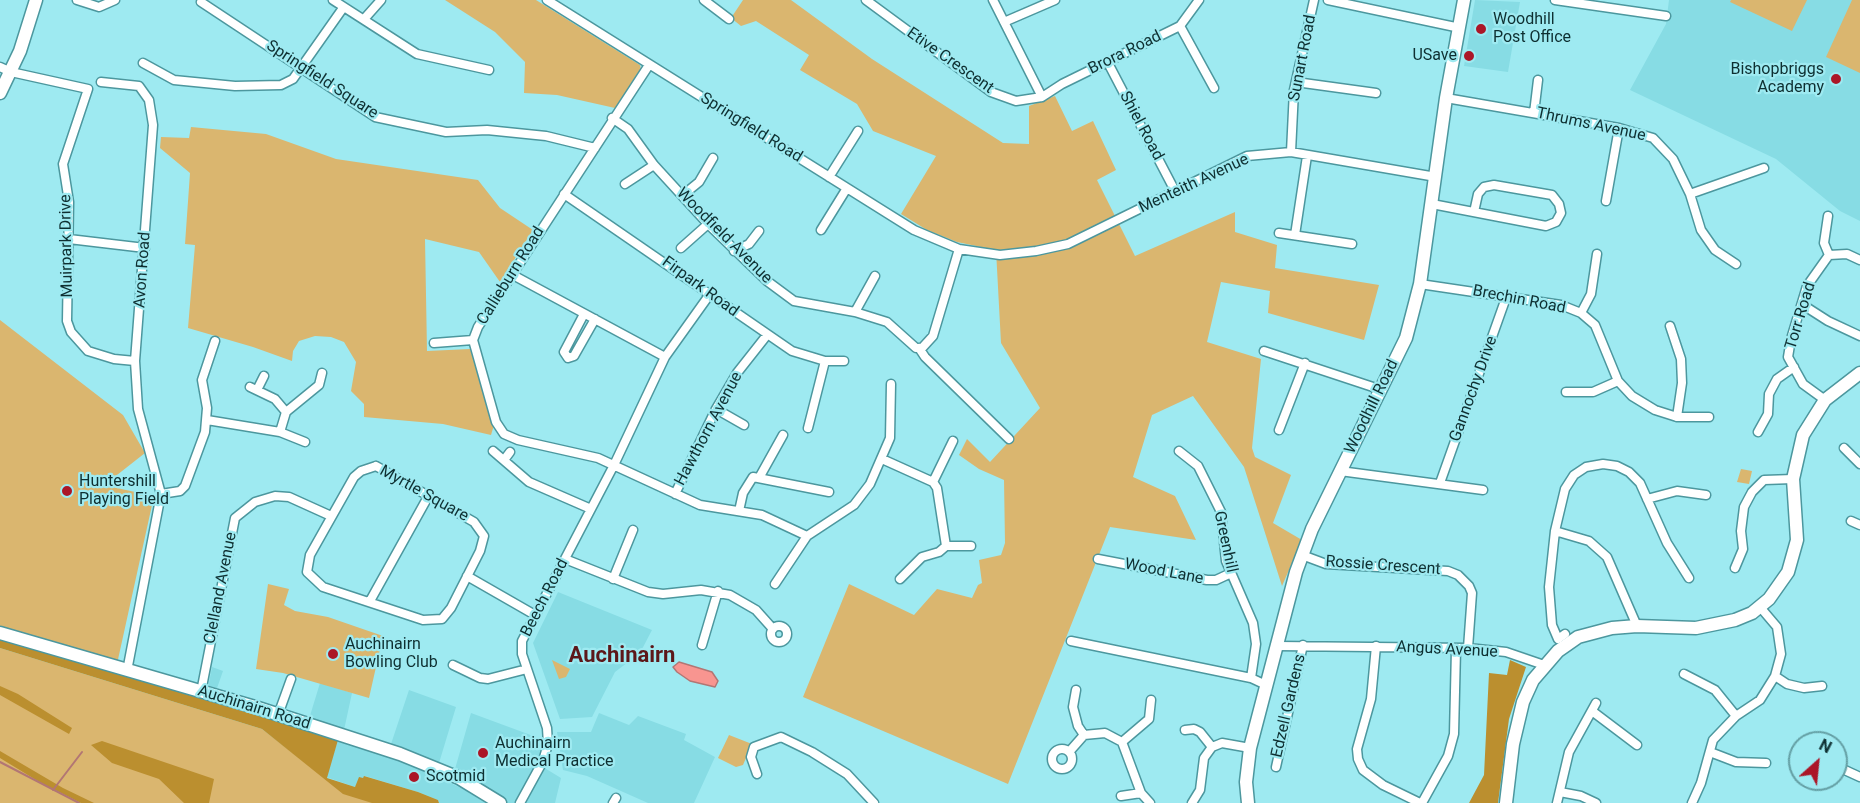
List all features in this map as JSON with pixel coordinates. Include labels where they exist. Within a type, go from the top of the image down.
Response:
[{"type":"street","points":[[0,93],[6,70],[36,0]]},
{"type":"street","points":[[77,0],[99,7],[115,0]]},
{"type":"street","points":[[333,0],[358,18],[365,18],[381,0]]},
{"type":"street","name":"Springfield Road","points":[[547,0],[914,230],[959,249]]},
{"type":"street","points":[[704,0],[729,19]]},
{"type":"street","name":"Etive Crescent","points":[[866,0],[991,92],[1016,101],[1042,97]]},
{"type":"street","points":[[993,0],[1042,97]]},
{"type":"street","points":[[1004,22],[1055,0]]},
{"type":"street","name":"Brora Road","points":[[1042,97],[1062,84],[1180,26],[1199,0]]},
{"type":"street","name":"Sunart Road","points":[[1291,152],[1296,82],[1314,0]]},
{"type":"street","points":[[1328,0],[1460,27]]},
{"type":"street","name":"Woodhill Road","points":[[1248,803],[1246,782],[1250,748],[1302,555],[1312,529],[1406,338],[1420,284],[1446,98],[1464,0]]},
{"type":"street","points":[[1555,0],[1666,16]]},
{"type":"street","name":"Springfield Square","points":[[201,2],[366,111],[387,120],[446,132],[488,130],[546,136],[595,148]]},
{"type":"street","points":[[143,63],[174,81],[235,86],[281,85],[293,79],[302,68],[343,8]]},
{"type":"street","points":[[365,18],[368,24],[417,54],[489,70]]},
{"type":"street","points":[[1180,26],[1214,88]]},
{"type":"street","name":"Shiel Road","points":[[1107,62],[1175,191]]},
{"type":"street","name":"Callieburn Road","points":[[614,465],[598,458],[518,440],[504,434],[496,422],[473,340],[478,327],[511,274],[649,65]]},
{"type":"street","name":"Muirpark Drive","points":[[6,70],[88,89],[63,164],[69,202],[68,321],[71,332],[82,346],[96,355],[135,361]]},
{"type":"street","points":[[1534,113],[1538,80]]},
{"type":"street","name":"Avon Road","points":[[101,82],[139,86],[149,100],[153,125],[135,361],[138,409],[161,494]]},
{"type":"street","points":[[1296,82],[1376,93]]},
{"type":"street","name":"Thrums Avenue","points":[[1446,98],[1619,128],[1653,138],[1673,159],[1690,194],[1701,230],[1715,250],[1736,264]]},
{"type":"street","name":"Woodfield Avenue","points":[[612,118],[628,129],[654,165],[708,224],[734,250],[794,301],[855,312],[886,322],[909,344],[923,347],[924,357],[1009,439]]},
{"type":"street","points":[[1606,201],[1619,128]]},
{"type":"street","points":[[829,177],[858,131]]},
{"type":"street","name":"Menteith Avenue","points":[[959,249],[999,255],[1036,251],[1068,244],[1247,156],[1291,152],[1436,177]]},
{"type":"street","points":[[1295,235],[1307,156]]},
{"type":"street","points":[[683,195],[699,182],[713,158]]},
{"type":"street","points":[[625,184],[654,165]]},
{"type":"street","points":[[1690,194],[1764,168]]},
{"type":"street","points":[[1432,204],[1546,226],[1556,222],[1561,213],[1559,204],[1552,195],[1494,185],[1484,187],[1478,194],[1474,212]]},
{"type":"street","points":[[821,230],[847,188]]},
{"type":"street","name":"Firpark Road","points":[[564,194],[792,351],[825,361],[844,361]]},
{"type":"street","points":[[1828,216],[1824,243],[1829,255],[1847,254],[1860,260]]},
{"type":"street","points":[[681,248],[708,224]]},
{"type":"street","points":[[734,250],[749,244],[759,231]]},
{"type":"street","points":[[1279,233],[1352,244]]},
{"type":"street","points":[[69,239],[145,248]]},
{"type":"street","points":[[923,347],[936,328],[959,249]]},
{"type":"street","points":[[1581,313],[1591,294],[1597,254]]},
{"type":"street","name":"Torr Road","points":[[1825,400],[1803,384],[1788,357],[1808,286],[1829,255]]},
{"type":"street","points":[[511,274],[664,357]]},
{"type":"street","points":[[855,312],[875,276]]},
{"type":"street","name":"Brechin Road","points":[[1420,284],[1508,295],[1561,305],[1581,313],[1595,325],[1618,381],[1632,396],[1648,406],[1677,417],[1709,417]]},
{"type":"street","name":"Beech Road","points":[[520,803],[543,761],[548,744],[547,728],[522,654],[522,641],[614,465],[664,357],[710,294]]},
{"type":"street","name":"Gannochy Drive","points":[[1440,483],[1508,295]]},
{"type":"street","points":[[1803,305],[1828,321],[1860,336]]},
{"type":"street","points":[[584,314],[564,352],[568,358],[574,356],[594,319]]},
{"type":"street","points":[[1670,326],[1681,359],[1682,383],[1677,417]]},
{"type":"street","name":"Hawthorn Avenue","points":[[675,494],[716,409],[737,373],[767,335]]},
{"type":"street","points":[[434,343],[473,340]]},
{"type":"street","points":[[127,671],[161,494],[180,491],[185,486],[207,420],[202,380],[215,341]]},
{"type":"street","points":[[1264,351],[1382,390]]},
{"type":"street","points":[[808,428],[825,361]]},
{"type":"street","points":[[1280,430],[1305,363]]},
{"type":"street","points":[[1758,432],[1768,414],[1769,394],[1777,378],[1794,368]]},
{"type":"street","points":[[1506,803],[1513,744],[1523,702],[1544,665],[1558,651],[1578,637],[1612,628],[1709,627],[1736,620],[1760,607],[1769,599],[1788,572],[1796,543],[1793,478],[1803,435],[1825,400],[1860,372]]},
{"type":"street","points":[[280,432],[286,412],[319,385],[322,373]]},
{"type":"street","points":[[264,376],[254,388],[275,399],[286,412]]},
{"type":"street","points":[[1566,392],[1593,392],[1618,381]]},
{"type":"street","points":[[776,584],[807,536],[854,505],[870,484],[890,438],[891,384]]},
{"type":"street","points":[[716,409],[744,425]]},
{"type":"street","points":[[207,420],[280,432],[304,442]]},
{"type":"street","points":[[759,478],[783,435]]},
{"type":"street","points":[[933,482],[953,441]]},
{"type":"street","points":[[1844,448],[1860,464]]},
{"type":"street","points":[[493,451],[529,482],[591,509]]},
{"type":"street","name":"Greenhill","points":[[1179,451],[1198,466],[1221,512],[1229,574],[1249,608],[1254,623],[1256,644],[1251,678]]},
{"type":"street","points":[[504,460],[510,452]]},
{"type":"street","points":[[882,459],[933,482],[937,488],[946,546]]},
{"type":"street","points":[[1566,634],[1558,639],[1552,625],[1549,587],[1555,531],[1565,489],[1574,475],[1586,467],[1604,464],[1617,466],[1629,472],[1640,483],[1667,543],[1689,578]]},
{"type":"street","points":[[614,465],[700,505],[762,515],[807,536]]},
{"type":"street","name":"Myrtle Square","points":[[369,467],[384,468],[481,528],[484,542],[451,608],[442,619],[423,621],[370,601],[323,587],[307,572],[310,555],[331,516],[354,477],[369,467]]},
{"type":"street","points":[[1340,471],[1483,490]]},
{"type":"street","points":[[739,511],[743,493],[753,477],[829,492]]},
{"type":"street","points":[[1735,568],[1743,549],[1741,531],[1744,507],[1752,492],[1764,480],[1793,478]]},
{"type":"street","points":[[1647,499],[1677,491],[1706,495]]},
{"type":"street","points":[[370,601],[429,495]]},
{"type":"street","name":"Clelland Avenue","points":[[201,692],[235,518],[255,502],[275,496],[302,502],[331,516]]},
{"type":"street","points":[[1851,521],[1860,525]]},
{"type":"street","points":[[613,579],[633,530]]},
{"type":"street","points":[[1555,531],[1588,541],[1607,557],[1637,626]]},
{"type":"street","points":[[900,579],[922,557],[939,552],[946,546],[971,546]]},
{"type":"street","name":"Rossie Crescent","points":[[1302,555],[1326,564],[1448,571],[1458,574],[1472,593],[1468,648]]},
{"type":"street","points":[[565,559],[648,592],[718,591],[750,606],[773,629]]},
{"type":"street","name":"Wood Lane","points":[[1098,559],[1207,580],[1216,580],[1229,574]]},
{"type":"street","points":[[467,576],[535,615]]},
{"type":"street","points":[[702,645],[718,591]]},
{"type":"street","points":[[1692,803],[1713,740],[1736,716],[1760,700],[1775,676],[1781,654],[1777,627],[1760,607]]},
{"type":"street","name":"Auchinairn Road","points":[[0,633],[278,715],[429,764],[500,803]]},
{"type":"street","points":[[1071,641],[1251,678],[1266,686]]},
{"type":"street","name":"Edzell Gardens","points":[[1276,768],[1303,645]]},
{"type":"street","name":"Angus Avenue","points":[[1276,646],[1468,648],[1506,652],[1544,665]]},
{"type":"street","points":[[1376,646],[1371,699],[1357,748],[1358,759],[1363,770],[1383,785],[1421,803],[1448,756],[1454,734],[1456,649]]},
{"type":"street","points":[[453,665],[480,678],[488,679],[527,669]]},
{"type":"street","points":[[1683,674],[1715,690],[1736,716]]},
{"type":"street","points":[[1775,676],[1787,684],[1804,688],[1822,686]]},
{"type":"street","points":[[278,715],[291,679]]},
{"type":"street","points":[[1076,690],[1073,708],[1078,726],[1084,735]]},
{"type":"street","points":[[1122,742],[1149,719],[1151,700]]},
{"type":"street","points":[[1557,803],[1561,776],[1569,752],[1594,707],[1637,745]]},
{"type":"street","points":[[1185,730],[1194,729],[1200,732],[1212,747]]},
{"type":"street","points":[[1069,752],[1084,735],[1105,734],[1122,742],[1142,793],[1150,803]]},
{"type":"street","points":[[757,774],[751,756],[754,747],[781,737],[812,752],[846,774],[874,803]]},
{"type":"street","points":[[1192,803],[1200,790],[1204,758],[1212,747],[1222,743],[1250,748]]},
{"type":"street","points":[[1710,752],[1736,762],[1766,763]]},
{"type":"street","points":[[1560,792],[1596,803]]},
{"type":"street","points":[[1121,796],[1142,793]]},
{"type":"shaded area","points":[[445,0],[536,0],[640,65],[641,70],[615,108],[557,95],[524,93],[525,62],[495,32]]},
{"type":"shaded area","points":[[743,0],[791,0],[872,59],[1003,143],[1029,144],[1029,106],[1055,96],[1072,131],[1093,121],[1116,170],[1097,180],[1135,256],[1235,212],[1235,232],[1277,245],[1275,268],[1379,285],[1364,340],[1268,313],[1270,291],[1221,282],[1207,342],[1261,359],[1252,448],[1255,457],[1291,475],[1273,523],[1302,540],[1282,586],[1244,467],[1193,396],[1152,415],[1133,477],[1175,496],[1196,540],[1110,527],[1008,784],[803,697],[849,584],[914,615],[937,589],[972,598],[978,585],[982,583],[979,560],[1001,555],[1005,543],[1004,480],[979,469],[959,455],[967,439],[990,462],[1040,408],[1001,343],[996,250],[957,242],[927,230],[901,214],[936,156],[873,131],[857,104],[800,70],[809,55],[756,21],[741,26],[731,18]]},
{"type":"shaded area","points":[[1475,0],[1520,2],[1508,72],[1464,66]]},
{"type":"shaded area","points":[[1669,0],[1860,0],[1860,221],[1840,211],[1776,159],[1630,90],[1666,24]]},
{"type":"shaded area","points":[[1731,0],[1807,0],[1792,31],[1730,2]]},
{"type":"shaded area","points":[[1852,0],[1860,0],[1860,73],[1826,57]]},
{"type":"shaded area","points":[[191,127],[266,134],[336,159],[478,180],[500,208],[533,230],[500,282],[479,252],[425,239],[427,351],[470,349],[494,425],[491,435],[443,424],[364,417],[364,404],[351,391],[356,362],[344,342],[331,337],[315,336],[299,341],[293,351],[292,361],[188,328],[195,245],[185,244],[190,173],[160,148],[161,137],[189,138]]},
{"type":"shaded area","name":"Huntershill Playing Field","points":[[0,320],[123,415],[145,453],[117,475],[112,487],[154,496],[117,664],[0,629]]},
{"type":"shaded area","points":[[1741,469],[1752,471],[1749,484],[1737,482]]},
{"type":"shaded area","name":"Auchinairn Bowling Club","points":[[268,584],[289,589],[284,605],[295,611],[328,617],[383,636],[369,698],[283,673],[256,669]]},
{"type":"shaded area","points":[[558,592],[652,630],[640,653],[615,672],[592,717],[560,719],[533,643]]},
{"type":"shaded area","points":[[0,638],[338,740],[327,778],[355,787],[359,777],[364,776],[418,792],[438,800],[439,803],[372,803],[343,794],[262,729],[0,648]]},
{"type":"shaded area","points":[[0,648],[262,729],[344,793],[377,803],[0,803]]},
{"type":"shaded area","points":[[552,660],[570,669],[566,677],[559,679]]},
{"type":"shaded area","points":[[1510,660],[1526,667],[1509,719],[1498,803],[1469,803],[1484,775],[1489,673],[1507,675]]},
{"type":"shaded area","points":[[679,662],[712,672],[718,681],[715,687],[690,681],[677,672],[673,667]]},
{"type":"shaded area","points":[[212,667],[223,671],[216,691],[208,688]]},
{"type":"shaded area","points":[[320,683],[352,693],[344,730],[309,719]]},
{"type":"shaded area","points":[[0,686],[18,694],[72,728],[69,734],[0,695]]},
{"type":"shaded area","points":[[409,690],[456,707],[439,763],[390,747]]},
{"type":"shaded area","points":[[471,713],[536,737],[547,737],[538,764],[561,778],[555,803],[439,803],[438,800],[418,792],[365,776],[355,787],[326,777],[338,740],[401,761],[470,792],[479,782],[455,769]]},
{"type":"shaded area","points":[[599,713],[629,725],[638,716],[686,734],[684,740],[715,757],[694,803],[648,803],[587,776],[563,770],[557,732],[591,732]]},
{"type":"shaded area","points":[[729,735],[752,744],[743,765],[736,767],[718,758]]},
{"type":"shaded area","points":[[102,741],[214,779],[209,803],[184,803],[159,779],[112,763],[91,745]]},
{"type":"shaded area","points":[[0,751],[63,788],[94,803],[81,803],[41,783],[0,758]]},
{"type":"waterway","points":[[53,790],[82,752]]},
{"type":"waterway","points":[[0,762],[79,803]]},
{"type":"place","name":"Woodhill Post Office","points":[[1481,29]]},
{"type":"place","name":"USave","points":[[1469,56]]},
{"type":"place","name":"Bishopbriggs Academy","points":[[1836,79]]},
{"type":"place","name":"Huntershill Playing Field","points":[[67,491]]},
{"type":"place","name":"Auchinairn Bowling Club","points":[[333,654]]},
{"type":"place","name":"Auchinairn Medical Practice","points":[[483,753]]},
{"type":"place","name":"Scotmid","points":[[414,777]]},
{"type":"district","name":"Auchinairn","points":[[622,656]]}]
